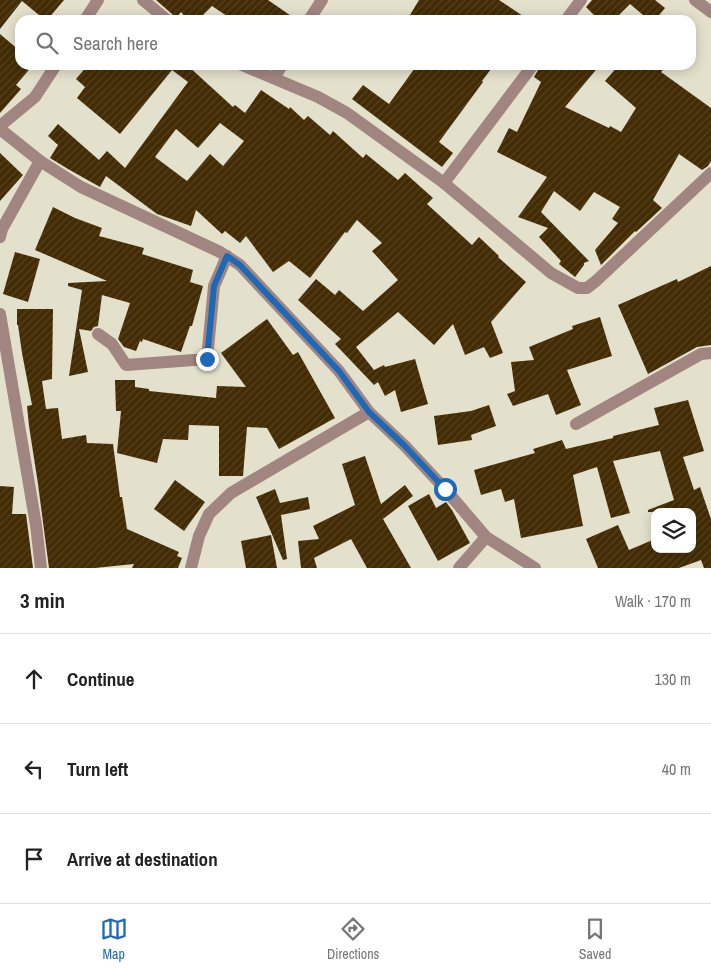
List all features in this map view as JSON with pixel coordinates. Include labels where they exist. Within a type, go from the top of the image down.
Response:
[{"type":"street","points":[[89,15],[98,0]]},
{"type":"street","points":[[142,0],[161,15]]},
{"type":"street","points":[[312,15],[322,0]]},
{"type":"street","points":[[570,15],[581,0]]},
{"type":"street","points":[[695,0],[711,12]]},
{"type":"street","points":[[53,70],[35,97],[0,127],[40,161],[81,187],[227,256],[240,265],[339,371],[369,412],[405,446],[486,537],[535,568]]},
{"type":"street","points":[[254,70],[318,97],[347,113],[444,183],[551,274],[578,288],[587,288],[596,282],[711,173]]},
{"type":"street","points":[[274,78],[279,70]]},
{"type":"street","points":[[444,183],[529,70]]},
{"type":"street","points":[[0,237],[2,229],[40,161]]},
{"type":"street","points":[[98,334],[112,344],[126,366],[207,359],[214,286],[227,256]]},
{"type":"street","points":[[0,314],[36,525],[41,568]]},
{"type":"street","points":[[576,424],[701,354],[711,352]]},
{"type":"street","points":[[191,568],[199,536],[209,514],[231,494],[369,412]]},
{"type":"street","points":[[460,568],[486,537]]},
{"type":"building","points":[[0,0],[64,0],[51,15],[39,15],[22,1],[0,29]]},
{"type":"building","points":[[156,0],[268,0],[290,15],[226,15],[212,6],[203,15],[184,15],[181,12],[178,15],[172,14]]},
{"type":"building","points":[[419,0],[499,0],[522,15],[410,15]]},
{"type":"building","points":[[592,0],[655,0],[665,8],[659,15],[643,15],[630,4],[619,15],[594,15],[586,7]]},
{"type":"building","points":[[0,34],[15,47],[15,70],[29,70],[16,85],[21,89],[0,113]]},
{"type":"building","points":[[84,70],[172,70],[120,134],[77,98],[85,87],[76,79]]},
{"type":"building","points":[[172,70],[192,70],[233,107],[235,105],[245,113],[261,90],[289,109],[290,107],[304,120],[308,116],[330,135],[333,131],[363,158],[366,154],[398,180],[405,173],[433,198],[427,204],[472,245],[479,237],[526,282],[491,322],[503,353],[490,358],[484,347],[465,355],[453,324],[434,345],[398,312],[356,347],[374,370],[384,365],[385,367],[415,359],[428,404],[401,412],[395,390],[385,396],[378,382],[374,385],[335,344],[341,339],[298,300],[316,279],[335,295],[339,290],[363,311],[398,280],[372,251],[382,243],[357,220],[347,233],[345,232],[310,278],[289,261],[273,272],[246,236],[240,243],[225,231],[222,234],[196,210],[191,226],[157,214],[106,176],[100,187],[50,158],[58,145],[48,136],[58,124],[99,160],[107,151],[125,168],[188,82]],"holes":[[[220,123],[244,141],[223,166],[210,154],[187,181],[155,157],[176,129],[198,148]]]},
{"type":"building","points":[[413,70],[490,70],[439,142],[453,153],[442,167],[352,99],[363,85],[389,104]]},
{"type":"building","points":[[538,70],[596,70],[565,107],[621,132],[636,108],[605,81],[615,70],[663,70],[661,72],[711,108],[711,161],[708,166],[702,170],[679,154],[653,200],[662,208],[635,231],[601,265],[595,250],[618,223],[612,219],[620,207],[594,192],[580,211],[554,191],[541,212],[589,261],[584,263],[575,277],[559,264],[561,261],[539,237],[548,228],[518,217],[547,177],[497,152],[509,128],[517,132],[541,82],[534,77]]},
{"type":"building","points":[[0,153],[23,175],[0,201]]},
{"type":"building","points":[[53,207],[102,228],[99,236],[144,248],[142,254],[193,270],[190,282],[203,286],[192,326],[190,326],[181,352],[143,339],[142,342],[140,341],[136,351],[124,347],[118,339],[130,303],[102,295],[98,326],[94,327],[91,331],[79,329],[88,372],[69,376],[82,290],[68,286],[68,283],[107,281],[35,250]]},
{"type":"building","points":[[15,252],[40,259],[28,302],[3,294]]},
{"type":"building","points":[[711,266],[711,345],[697,347],[648,374],[618,305],[677,279],[678,282]]},
{"type":"building","points":[[17,309],[53,309],[52,379],[42,381],[46,409],[58,408],[62,439],[86,435],[87,443],[113,444],[120,497],[122,497],[127,529],[179,552],[177,556],[182,558],[178,568],[132,568],[134,564],[95,568],[49,568],[29,426],[27,406],[32,405],[17,325]]},
{"type":"building","points":[[600,317],[612,356],[567,370],[581,405],[556,415],[548,394],[513,406],[507,394],[515,391],[511,362],[534,360],[529,347],[573,329],[572,326]]},
{"type":"building","points":[[267,319],[293,355],[298,352],[335,418],[279,449],[267,428],[247,427],[243,476],[219,476],[219,426],[189,425],[188,440],[163,439],[157,463],[117,453],[121,411],[116,411],[115,380],[135,380],[135,387],[149,389],[149,391],[216,398],[217,386],[246,387],[221,353]]},
{"type":"building","points":[[688,400],[704,451],[683,457],[694,490],[700,487],[711,519],[711,568],[704,568],[701,560],[679,568],[598,568],[586,539],[618,525],[629,550],[651,541],[651,553],[696,553],[696,508],[653,508],[674,500],[660,451],[613,461],[630,513],[611,518],[597,467],[573,475],[583,526],[521,538],[514,499],[505,502],[501,489],[481,495],[474,470],[535,453],[533,449],[562,440],[566,449],[659,425],[654,408]]},
{"type":"building","points":[[489,405],[496,426],[471,435],[472,440],[438,445],[434,416],[471,411]]},
{"type":"building","points":[[365,456],[381,504],[405,485],[413,496],[383,519],[411,568],[367,568],[351,539],[314,558],[317,568],[301,568],[298,541],[319,539],[313,526],[355,505],[342,464]]},
{"type":"building","points":[[175,480],[205,502],[184,531],[154,509]]},
{"type":"building","points":[[0,486],[14,487],[12,514],[26,514],[33,568],[0,568]]},
{"type":"building","points":[[275,489],[280,503],[308,497],[310,509],[281,515],[287,559],[283,560],[256,497]]},
{"type":"building","points":[[429,494],[436,508],[446,502],[470,543],[438,561],[408,506]]},
{"type":"building","points":[[271,535],[277,568],[246,568],[241,541]]},
{"type":"route","points":[[207,359],[214,286],[227,256],[240,265],[339,371],[369,412],[405,446],[445,489]]}]
